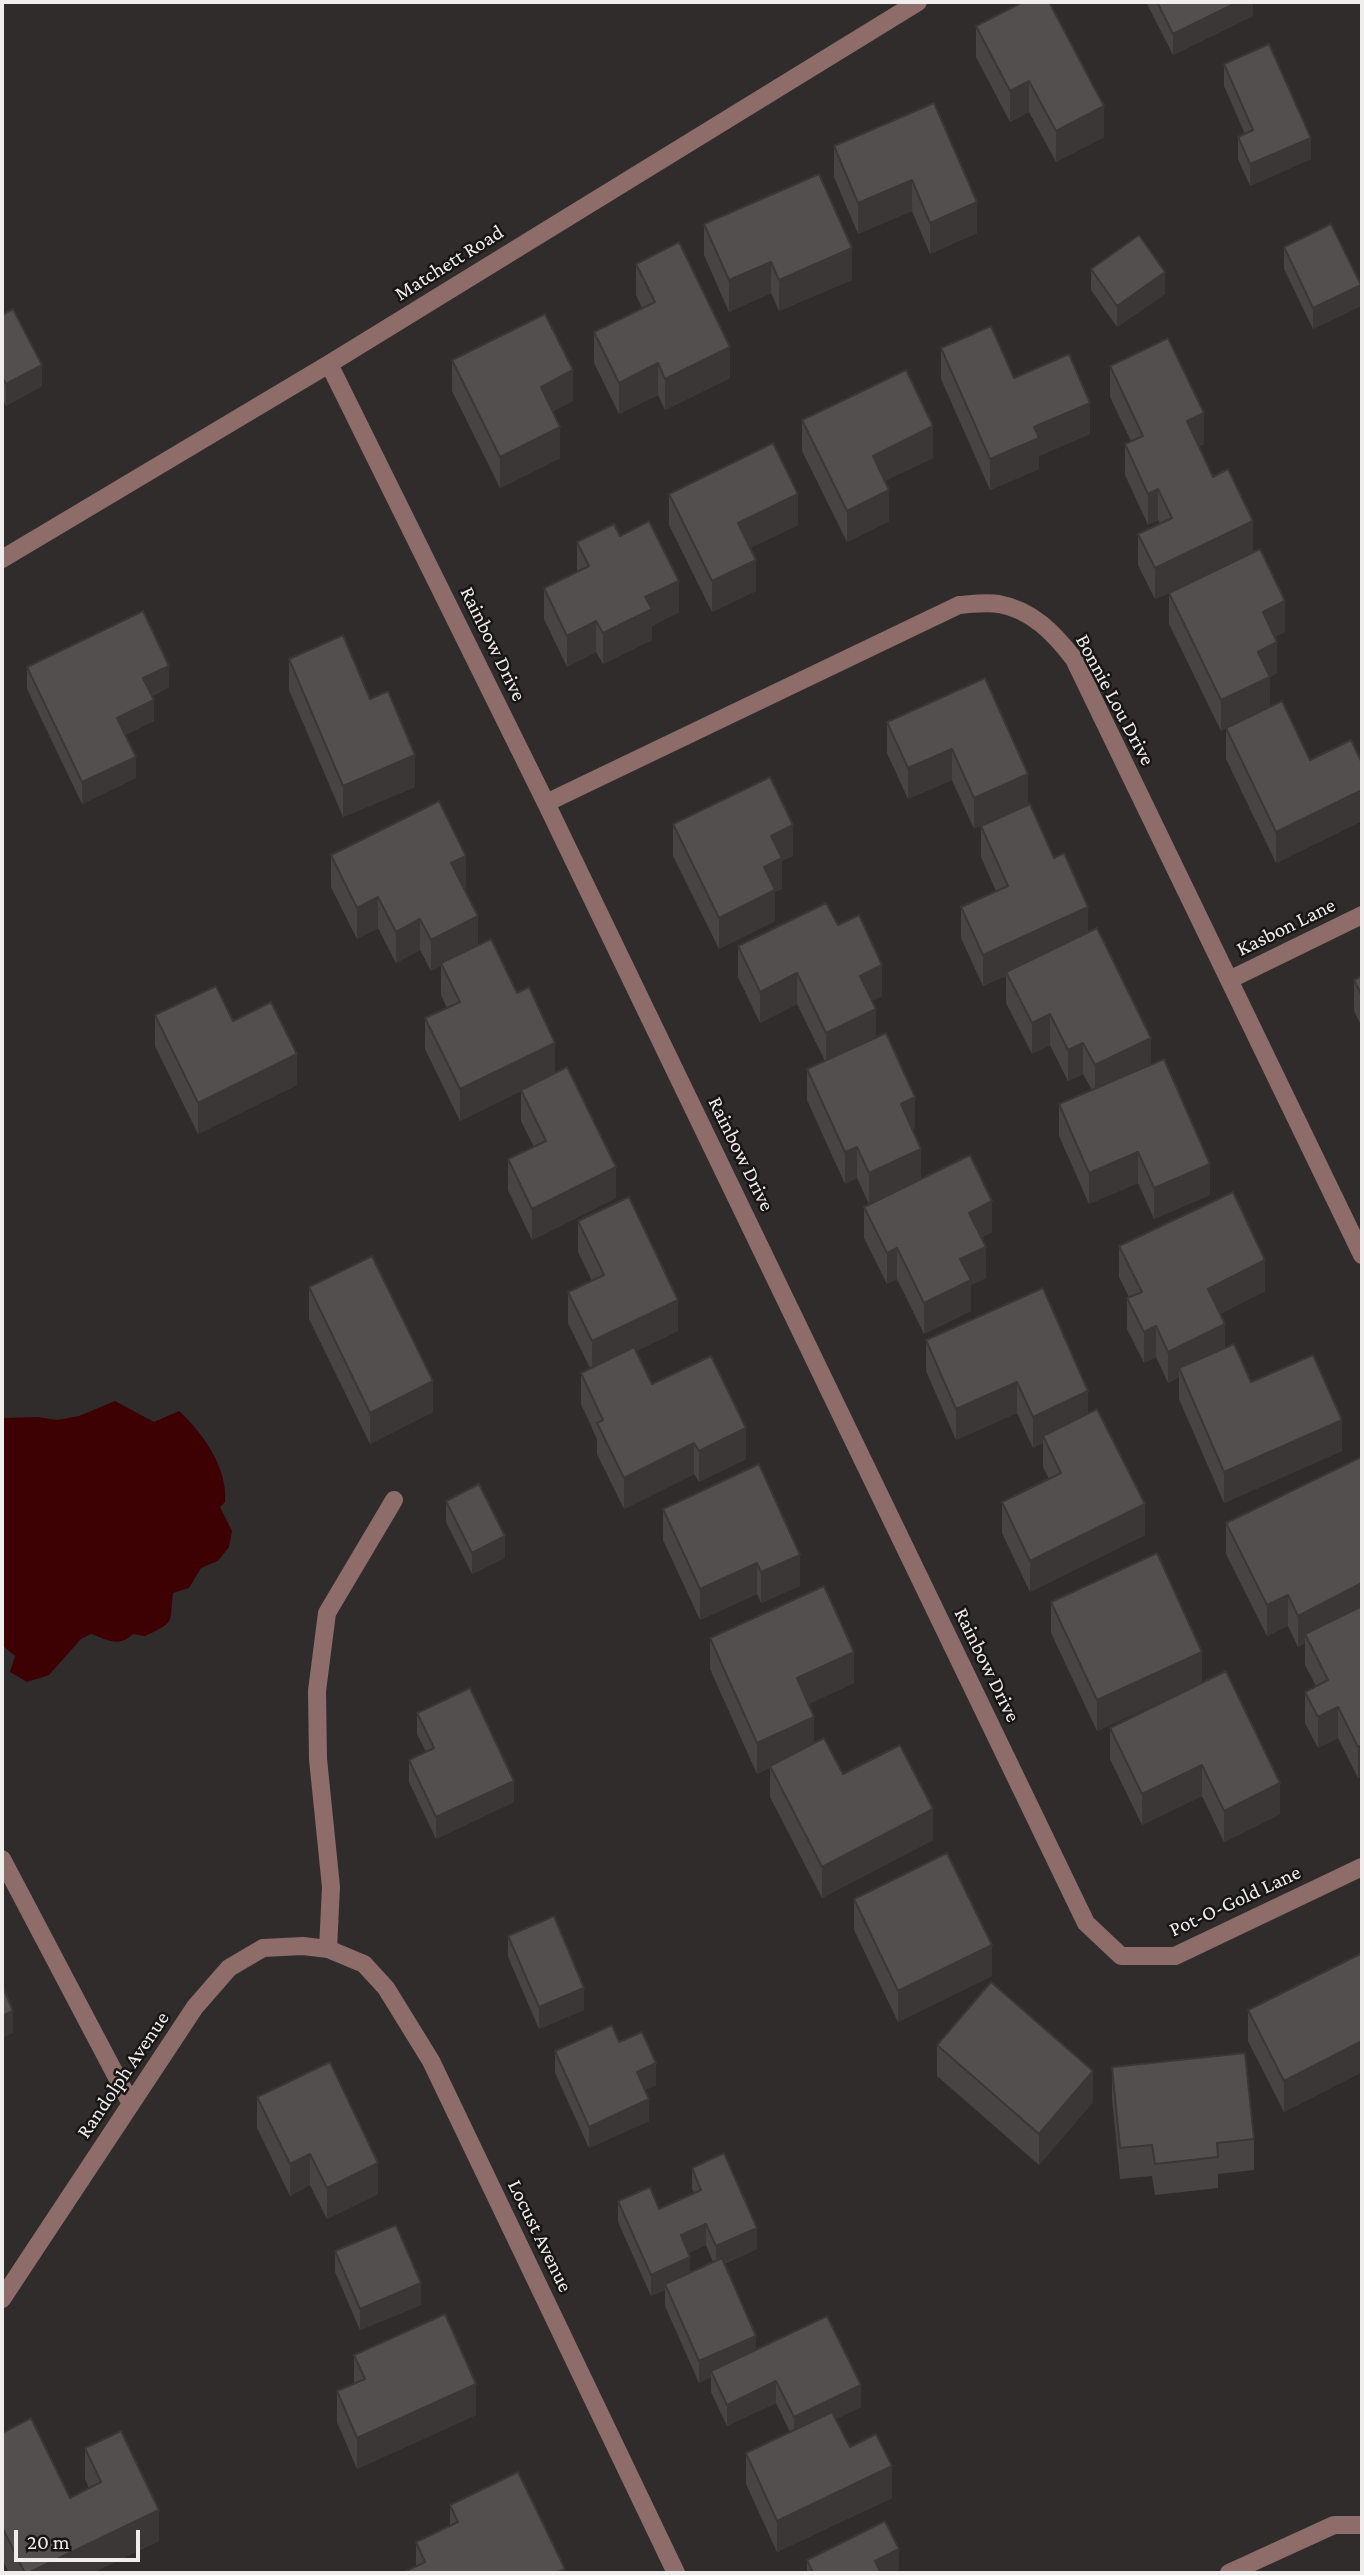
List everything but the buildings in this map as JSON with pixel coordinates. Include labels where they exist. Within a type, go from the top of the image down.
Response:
[{"type":"street","name":"Matchett Road","points":[[2,559],[329,364],[918,2]]},
{"type":"street","name":"Rainbow Drive","points":[[329,364],[546,803],[1086,1923],[1121,1956]]},
{"type":"street","name":"Bonnie Lou Drive","points":[[546,803],[959,605],[998,604],[1027,613],[1054,633],[1074,659],[1362,1255]]},
{"type":"street","name":"Kasbon Lane","points":[[1229,980],[1362,915]]},
{"type":"street","points":[[328,1948],[331,1887],[318,1759],[317,1691],[327,1613],[394,1500]]},
{"type":"street","points":[[2,1859],[131,2104]]},
{"type":"street","name":"Pot-O-Gold Lane","points":[[1121,1956],[1175,1956],[1362,1867]]},
{"type":"street","name":"Randolph Avenue","points":[[2,2299],[195,2007],[229,1968],[263,1948],[328,1948]]},
{"type":"street","name":"Locust Avenue","points":[[328,1948],[364,1964],[372,1972],[386,1989],[431,2061],[676,2573]]},
{"type":"street","points":[[1229,2573],[1334,2525],[1362,2525]]},
{"type":"shaded area","points":[[115,1401],[154,1422],[179,1411],[205,1440],[218,1464],[225,1489],[225,1502],[220,1507],[232,1531],[229,1547],[218,1561],[201,1568],[189,1588],[173,1593],[171,1617],[162,1627],[145,1636],[133,1634],[118,1642],[91,1634],[81,1639],[49,1675],[27,1682],[10,1672],[15,1656],[3,1646],[2,1636],[2,1418],[38,1417],[57,1420],[79,1416]]}]
